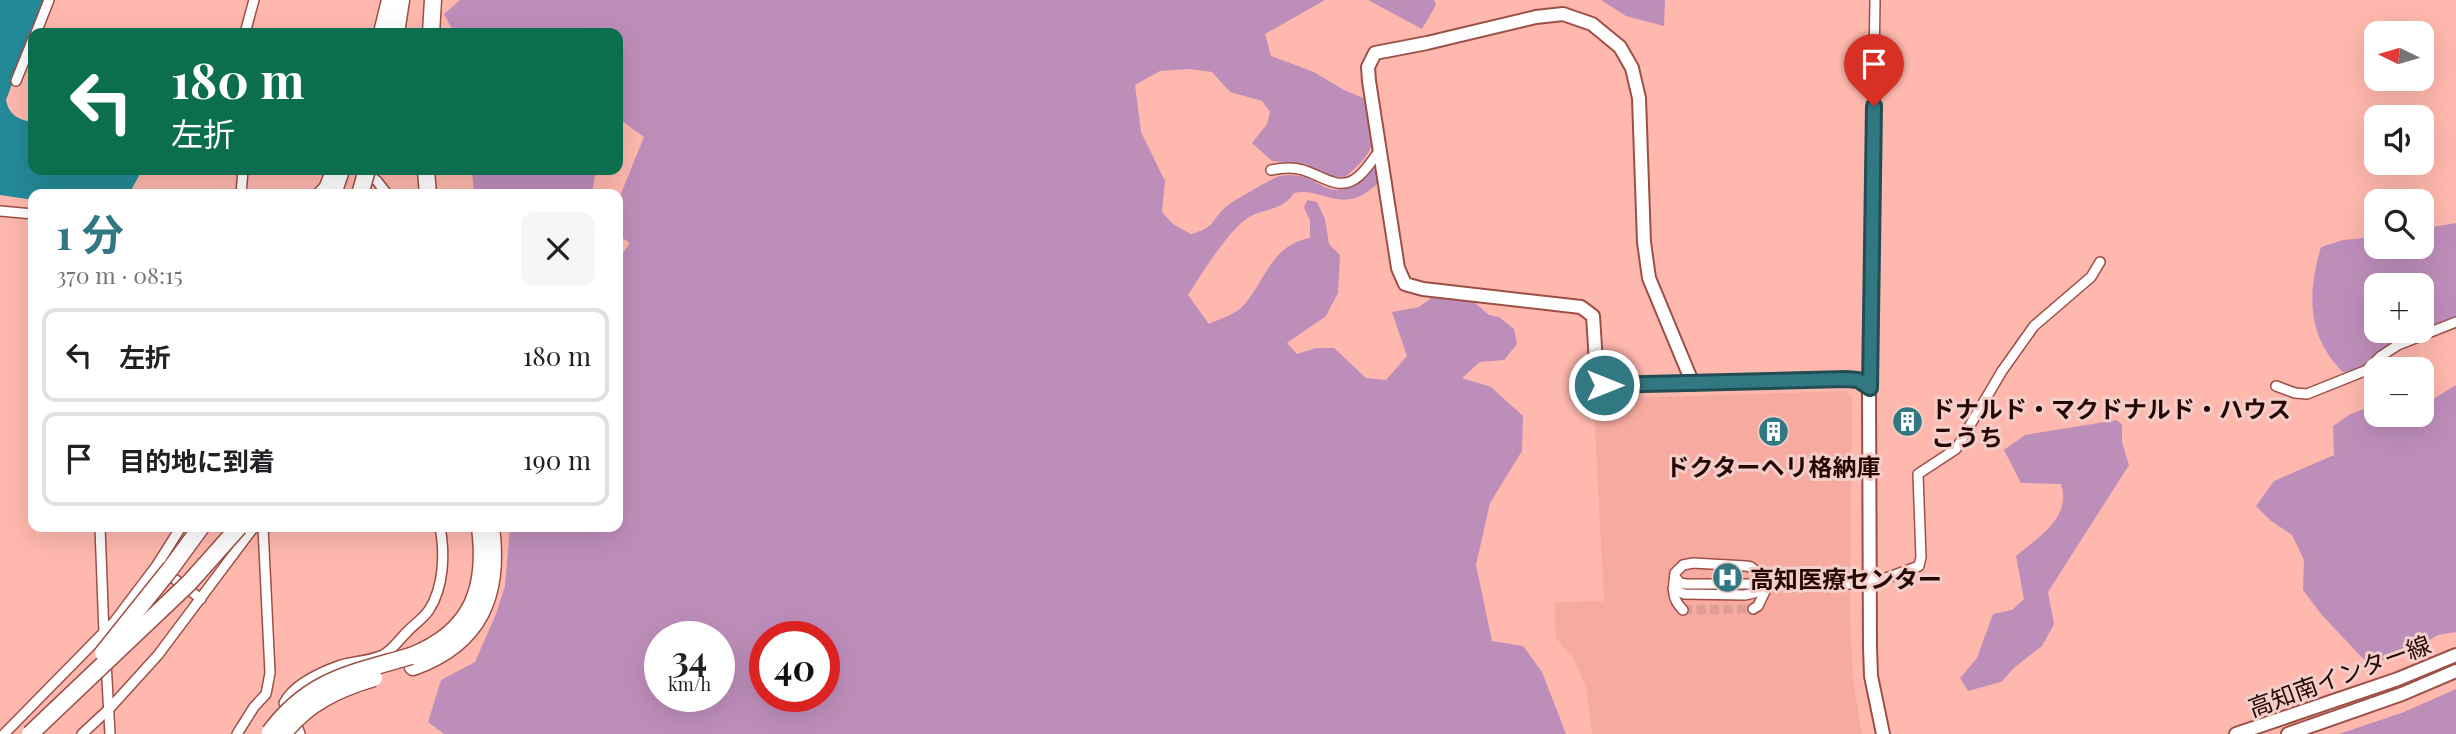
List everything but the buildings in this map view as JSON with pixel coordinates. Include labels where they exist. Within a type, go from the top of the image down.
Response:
[{"type":"highway","points":[[383,28],[390,0]]},
{"type":"highway","points":[[398,28],[401,0]]},
{"type":"highway","points":[[431,28],[433,0]]},
{"type":"highway","points":[[22,734],[104,653],[189,532]]},
{"type":"highway","points":[[164,567],[196,532]]},
{"type":"highway","points":[[30,734],[189,583],[235,532]]},
{"type":"highway","points":[[412,662],[447,637],[471,608],[482,572],[480,532]]},
{"type":"highway","points":[[274,733],[328,695],[412,662],[441,655],[463,638],[487,603],[493,575],[491,532]]},
{"type":"street","points":[[38,28],[50,0]]},
{"type":"street","points":[[246,28],[254,0]]},
{"type":"street","points":[[1875,0],[1870,388],[1871,676],[1883,734]]},
{"type":"street","points":[[1693,384],[1649,278],[1644,242],[1637,82],[1620,47],[1592,24],[1563,14],[1536,17],[1375,53],[1368,67],[1398,268],[1405,284],[1423,289],[1581,306],[1593,317],[1597,378],[1609,385],[1693,384],[1846,379],[1858,380],[1870,388]]},
{"type":"street","points":[[16,81],[28,51]]},
{"type":"street","points":[[1271,170],[1282,167],[1303,170],[1325,181],[1341,184],[1352,182],[1361,175],[1380,150]]},
{"type":"street","points":[[368,175],[383,189]]},
{"type":"street","points":[[0,211],[28,214]]},
{"type":"street","points":[[1675,577],[1680,583],[1686,584],[1870,584],[1919,566],[1918,474],[1956,449],[2002,371],[2034,326],[2091,277],[2101,262]]},
{"type":"street","points":[[2276,386],[2307,394],[2367,370],[2381,356],[2398,345],[2456,322]]},
{"type":"street","points":[[100,532],[110,734]]},
{"type":"street","points":[[4,734],[104,633],[164,567],[179,532]]},
{"type":"street","points":[[82,734],[109,709],[158,655],[250,532]]},
{"type":"street","points":[[237,734],[254,707],[267,694],[271,673],[263,532]]},
{"type":"street","points":[[284,703],[288,695],[298,687],[340,665],[383,655],[429,611],[439,587],[440,532]]},
{"type":"street","points":[[1683,610],[1675,602],[1674,589],[1675,573],[1684,565],[1751,567],[1770,582]]},
{"type":"street","points":[[164,567],[201,599]]},
{"type":"street","points":[[1674,589],[1684,594],[1745,595],[1754,593],[1770,582]]},
{"type":"street","points":[[1753,609],[1758,606],[1770,582]]},
{"type":"street","name":"高知南インター線","points":[[2236,734],[2398,679],[2456,655]]},
{"type":"street","name":"高知南インター線","points":[[2288,734],[2402,694],[2456,671]]},
{"type":"street","points":[[267,694],[284,703],[296,721],[300,734]]},
{"type":"shaded area","points":[[460,0],[1325,0],[1265,34],[1271,56],[1314,72],[1344,90],[1368,100],[1373,134],[1370,150],[1345,177],[1327,176],[1306,164],[1272,161],[1252,143],[1267,124],[1270,112],[1262,101],[1230,92],[1212,72],[1189,69],[1160,71],[1135,85],[1141,132],[1165,181],[1162,212],[1173,224],[1191,234],[1209,226],[1232,202],[1280,176],[1295,175],[1307,178],[1335,190],[1346,188],[1358,181],[1375,165],[1379,183],[1358,197],[1347,200],[1294,193],[1280,206],[1251,216],[1225,241],[1188,295],[1209,324],[1240,309],[1278,256],[1286,248],[1310,238],[1310,220],[1304,208],[1307,200],[1317,202],[1325,219],[1329,244],[1340,255],[1338,293],[1326,316],[1287,343],[1297,354],[1316,348],[1334,348],[1366,378],[1386,380],[1407,356],[1392,312],[1419,307],[1431,298],[1474,302],[1489,315],[1499,317],[1514,329],[1517,344],[1504,360],[1480,362],[1462,378],[1491,387],[1523,416],[1522,451],[1490,503],[1476,565],[1492,641],[1523,646],[1542,672],[1566,734],[444,734],[428,722],[441,680],[475,662],[505,586],[510,532],[623,532],[623,253],[630,243],[623,238],[623,189],[644,137],[623,122],[623,28],[451,28],[444,14]]},
{"type":"shaded area","points":[[1368,0],[1434,0],[1436,5],[1422,29]]},
{"type":"shaded area","points":[[1601,0],[1665,0],[1664,26],[1626,16]]},
{"type":"shaded area","points":[[472,175],[595,175],[593,189],[474,189]]},
{"type":"shaded area","points":[[2456,223],[2456,319],[2434,328],[2434,273],[2364,273],[2364,343],[2395,343],[2378,357],[2364,357],[2364,369],[2343,372],[2322,344],[2313,314],[2312,298],[2321,247],[2343,240],[2364,238],[2364,259],[2434,259],[2434,227]]},
{"type":"shaded area","points":[[2456,385],[2456,632],[2438,635],[2399,658],[2366,662],[2321,614],[2303,590],[2304,560],[2292,535],[2271,521],[2256,506],[2274,481],[2334,455],[2333,426],[2349,415],[2364,409],[2364,427],[2434,427],[2434,399]]},
{"type":"shaded area","name":"高知医療センター","points":[[1844,391],[1852,397],[1850,616],[1853,680],[1862,734],[1592,734],[1586,688],[1574,660],[1556,638],[1554,602],[1604,601],[1594,408],[1598,399]]},
{"type":"shaded area","points":[[2117,420],[2122,425],[2122,442],[2129,465],[2048,592],[2054,624],[2042,646],[2001,682],[1968,691],[1960,678],[1977,658],[1993,614],[2012,610],[2024,599],[2016,556],[2051,526],[2062,507],[2061,484],[2021,483],[2004,450],[2025,435]]},
{"type":"shaded area","points":[[2456,689],[2456,734],[2339,734],[2404,712]]},
{"type":"water","points":[[0,0],[44,0],[33,28],[28,28],[28,42],[6,100],[15,116],[28,121],[28,175],[139,175],[132,189],[28,189],[28,199],[0,195]]},
{"type":"tunnel","points":[[1683,610],[1753,609]]},
{"type":"place","name":"ドナルド・マクドナルド・ハウス こうち","points":[[1908,422]]},
{"type":"place","name":"ドクターヘリ格納庫","points":[[1773,432]]},
{"type":"place","name":"高知医療センター","points":[[1727,578]]},
{"type":"route","points":[[1604,385],[1846,379],[1858,380],[1870,388],[1874,106]]}]
